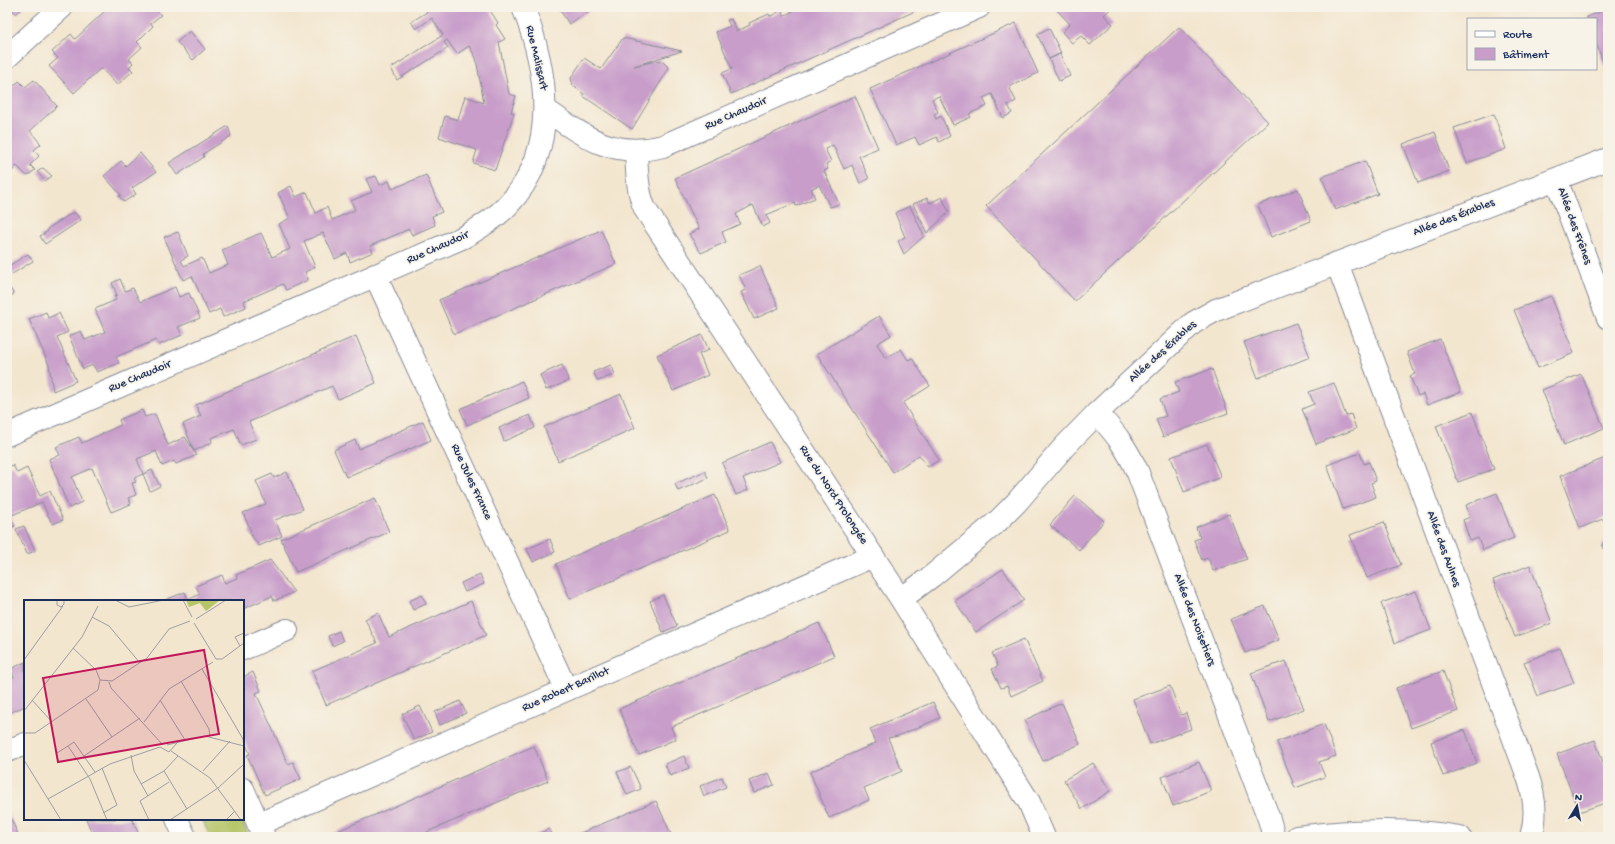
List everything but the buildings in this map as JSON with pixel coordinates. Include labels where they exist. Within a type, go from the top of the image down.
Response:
[{"type":"street","points":[[7,57],[62,7]]},
{"type":"street","name":"Rue Malissart","points":[[523,7],[533,35],[545,94],[546,110]]},
{"type":"street","name":"Rue Chaudoir","points":[[7,435],[464,237],[495,217],[509,204],[532,170],[538,155],[546,110],[595,142],[622,150],[648,150],[663,146],[968,9]]},
{"type":"street","name":"Rue du Nord Prolongée","points":[[636,151],[638,188],[645,209],[901,599],[1029,802],[1044,837]]},
{"type":"street","name":"Allée des Érables","points":[[901,599],[932,576],[997,522],[1097,413],[1193,323],[1216,310],[1608,159]]},
{"type":"street","name":"Allée des Frênes","points":[[1556,179],[1608,318]]},
{"type":"street","name":"Allée des Aulnes","points":[[1337,263],[1528,777],[1534,798],[1535,812],[1534,828],[1531,837]]},
{"type":"street","name":"Rue Jules France","points":[[375,275],[566,689]]},
{"type":"street","name":"Allée des Noisetiers","points":[[1097,413],[1118,436],[1127,450],[1138,473],[1269,819],[1274,837]]},
{"type":"street","name":"Rue Robert Barillot","points":[[262,830],[566,689],[873,556]]},
{"type":"street","points":[[244,649],[287,630]]},
{"type":"street","points":[[7,751],[24,744]]},
{"type":"street","points":[[244,791],[262,830]]},
{"type":"street","points":[[177,820],[185,837]]},
{"type":"street","points":[[1297,837],[1331,833],[1387,832],[1421,833],[1460,837]]},
{"type":"green space","points":[[202,820],[242,820],[249,837],[210,837]]}]
